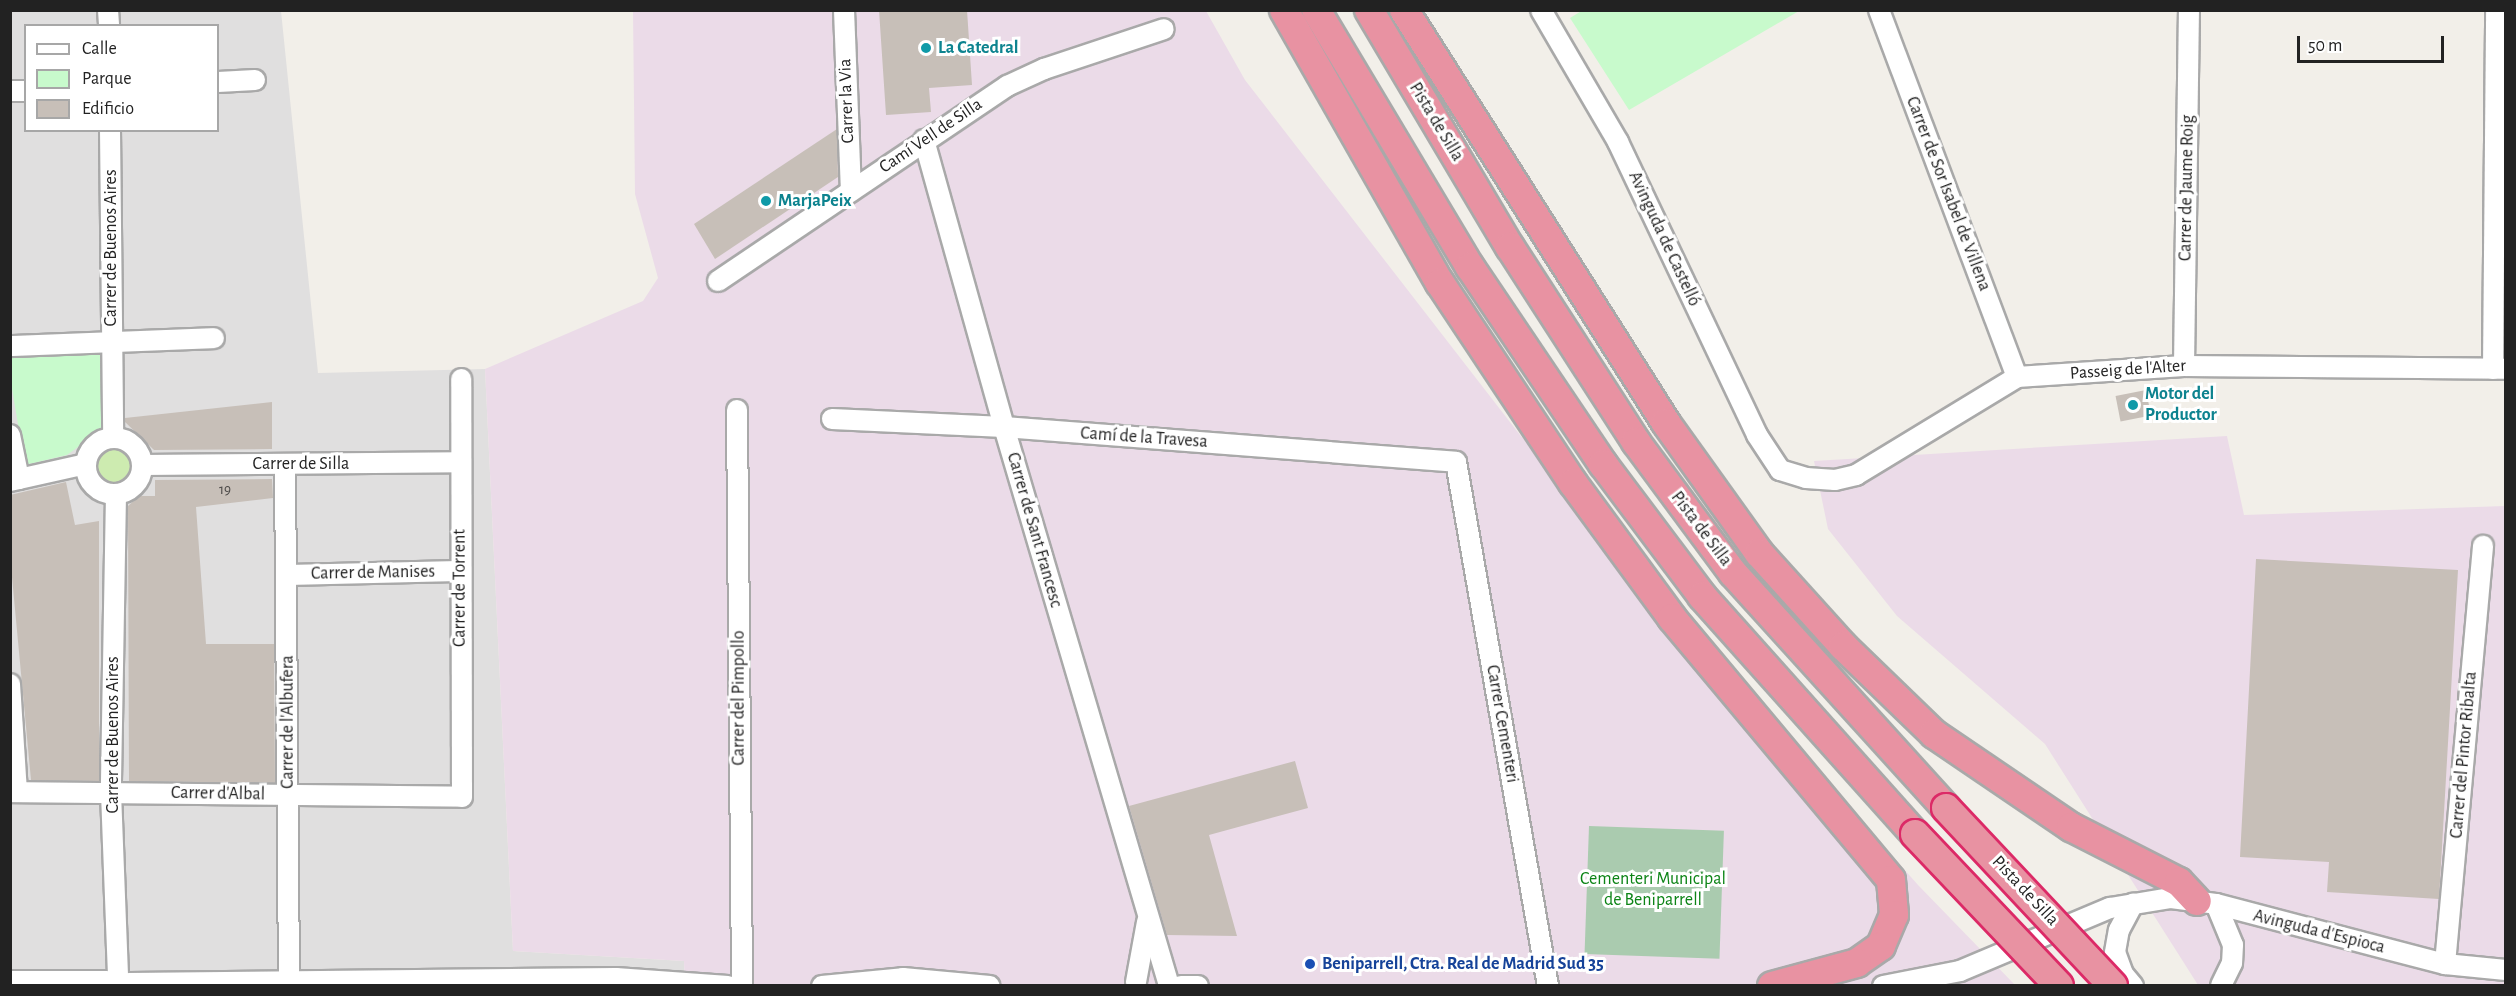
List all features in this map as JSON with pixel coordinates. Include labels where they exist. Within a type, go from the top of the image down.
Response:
[{"type":"highway","points":[[1284,10],[1440,283],[1573,483],[1672,618],[1892,880],[1894,915],[1881,946],[1857,963],[1772,986]]},
{"type":"highway","points":[[1316,10],[1470,267],[1603,464],[1702,596],[1915,834],[2059,986]]},
{"type":"highway","name":"Pista de Silla","points":[[1369,10],[1510,247],[1636,442],[1741,581],[1946,808],[2113,986]]},
{"type":"highway","points":[[1404,10],[1666,423],[1759,553],[1843,646],[1934,734],[2071,828],[2180,882],[2207,903]]},
{"type":"street","name":"Carrer la Via","points":[[844,10],[851,191]]},
{"type":"street","name":"Avinguda de Castelló","points":[[1541,10],[1618,142],[1757,435],[1780,470]]},
{"type":"street","name":"Carrer de Sor Isabel de Villena","points":[[1879,10],[2018,377]]},
{"type":"street","name":"Carrer de Jaume Roig","points":[[2184,366],[2189,10]]},
{"type":"street","points":[[2496,10],[2499,369]]},
{"type":"street","name":"Camí Vell de Silla","points":[[718,280],[924,140],[1025,77],[1164,29]]},
{"type":"street","points":[[219,82],[255,80]]},
{"type":"street","name":"Carrer de Buenos Aires","points":[[110,132],[113,438]]},
{"type":"street","name":"Carrer de Sant Francesc","points":[[924,140],[1004,427],[1147,919],[1174,984]]},
{"type":"street","points":[[10,346],[213,338]]},
{"type":"street","name":"Passeig de l'Alter","points":[[1780,470],[1806,478],[1835,480],[1856,475],[2018,377],[2184,366],[2499,369]]},
{"type":"street","name":"Carrer de Torrent","points":[[461,379],[459,571],[462,797]]},
{"type":"street","name":"Carrer del Pimpollo","points":[[727,985],[737,410]]},
{"type":"street","name":"Camí de la Travesa","points":[[832,419],[1004,427],[1456,462]]},
{"type":"street","points":[[10,435],[15,480],[86,464]]},
{"type":"street","points":[[113,438],[136,448],[142,465],[132,488],[116,494],[98,489],[91,482],[86,464],[92,448],[113,438]]},
{"type":"street","name":"Carrer de Silla","points":[[142,465],[460,462]]},
{"type":"street","name":"Carrer Cementeri","points":[[1456,462],[1548,986]]},
{"type":"street","name":"Carrer de l'Albufera","points":[[285,464],[289,982]]},
{"type":"street","name":"Carrer de Buenos Aires","points":[[116,494],[111,793],[118,982]]},
{"type":"street","name":"Carrer del Pintor Ribalta","points":[[2445,964],[2482,546]]},
{"type":"street","name":"Carrer de Manises","points":[[286,575],[459,571]]},
{"type":"street","points":[[10,684],[14,792]]},
{"type":"street","name":"Carrer d'Albal","points":[[14,792],[462,797]]},
{"type":"street","name":"Avinguda d'Espioca","points":[[1883,986],[1960,971],[2110,908],[2171,898],[2207,903],[2445,964],[2505,970]]},
{"type":"street","points":[[2207,903],[2233,945],[2232,963],[2221,986]]},
{"type":"street","points":[[2133,904],[2119,930],[2115,952],[2123,974],[2133,986]]},
{"type":"street","name":"Carrer de Sant Francesc","points":[[1134,984],[1147,919]]},
{"type":"street","points":[[822,986],[903,978],[990,986]]},
{"type":"street","points":[[1134,984],[1152,978],[1174,984],[1198,986]]},
{"type":"street","points":[[10,981],[577,982],[673,980],[727,985]]},
{"type":"shaded area","points":[[10,11],[281,11],[318,373],[485,369],[513,951],[684,961],[685,985],[11,985]]},
{"type":"shaded area","points":[[633,11],[1206,11],[1245,80],[1520,435],[1918,885],[2015,985],[685,986],[684,961],[513,951],[485,369],[643,301],[658,278],[635,194]]},
{"type":"shaded area","points":[[2227,436],[2244,515],[2505,506],[2505,985],[2198,985],[2045,744],[1897,616],[1828,529],[1814,461]]},
{"type":"green space","points":[[1583,10],[1799,11],[1629,110],[1570,18]]},
{"type":"green space","points":[[103,353],[104,428],[67,455],[25,465],[11,383],[10,356]]},
{"type":"green space","points":[[113,448],[126,454],[132,467],[126,480],[113,486],[100,480],[94,467],[100,454]]},
{"type":"green space","name":"Cementeri Municipal de Beniparrell","points":[[1589,826],[1724,831],[1719,959],[1585,954]]},
{"type":"building","name":"La Catedral","points":[[879,10],[967,10],[972,85],[929,88],[931,112],[886,115]]},
{"type":"building","name":"MarjaPeix","points":[[837,129],[838,177],[715,259],[694,224]]},
{"type":"building","name":"Motor del Productor","points":[[2146,390],[2151,416],[2121,421],[2116,396]]},
{"type":"building","points":[[272,402],[272,449],[154,450],[125,422],[125,418]]},
{"type":"building","points":[[272,479],[273,498],[196,507],[206,644],[274,644],[275,783],[129,781],[128,506],[139,496],[155,496],[155,480]]},
{"type":"building","points":[[66,482],[75,525],[99,521],[99,781],[31,780],[10,556],[10,495]]},
{"type":"building","points":[[2256,559],[2458,570],[2439,899],[2327,892],[2329,862],[2240,857]]},
{"type":"building","points":[[1295,761],[1308,808],[1209,835],[1237,936],[1167,935],[1129,806]]},
{"type":"place","name":"La Catedral","points":[[926,48]]},
{"type":"place","name":"MarjaPeix","points":[[766,201]]},
{"type":"place","name":"Motor del Productor","points":[[2133,405]]},
{"type":"place","name":"Beniparrell, Ctra. Real de Madrid Sud 35","points":[[1310,964]]}]
